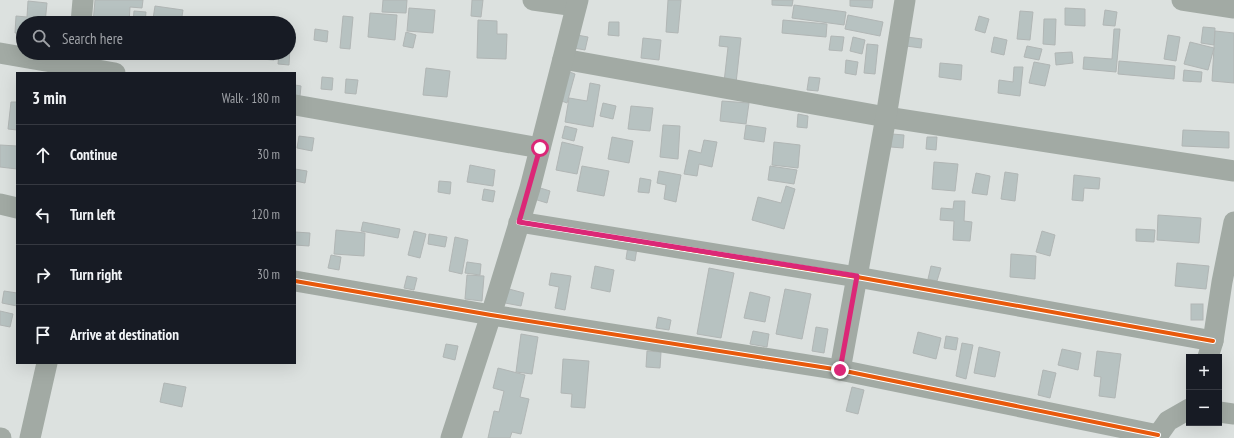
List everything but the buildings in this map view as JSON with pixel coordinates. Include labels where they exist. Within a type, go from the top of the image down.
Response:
[{"type":"street","points":[[82,16],[83,0]]},
{"type":"street","points":[[451,438],[491,315],[519,222],[540,148],[577,3],[533,0]]},
{"type":"street","points":[[840,370],[886,117],[905,0]]},
{"type":"street","points":[[1182,0],[1234,8]]},
{"type":"street","points":[[0,53],[16,55]]},
{"type":"street","points":[[563,59],[886,117],[1234,171]]},
{"type":"street","points":[[50,60],[78,64],[112,72]]},
{"type":"street","points":[[296,105],[540,148]]},
{"type":"street","points":[[0,204],[16,208]]},
{"type":"street","points":[[519,222],[857,276],[1210,349],[1228,282],[1234,222]]},
{"type":"street","points":[[296,281],[491,315],[840,370],[1158,437],[1168,421],[1186,412]]},
{"type":"street","points":[[30,438],[47,364]]},
{"type":"street","points":[[1222,412],[1234,414]]},
{"type":"cycle path","points":[[519,222],[857,277],[1213,341]]},
{"type":"cycle path","points":[[296,281],[491,315],[840,370],[1158,435]]},
{"type":"route","points":[[540,148],[530,188],[519,222],[857,276],[840,370]]}]
